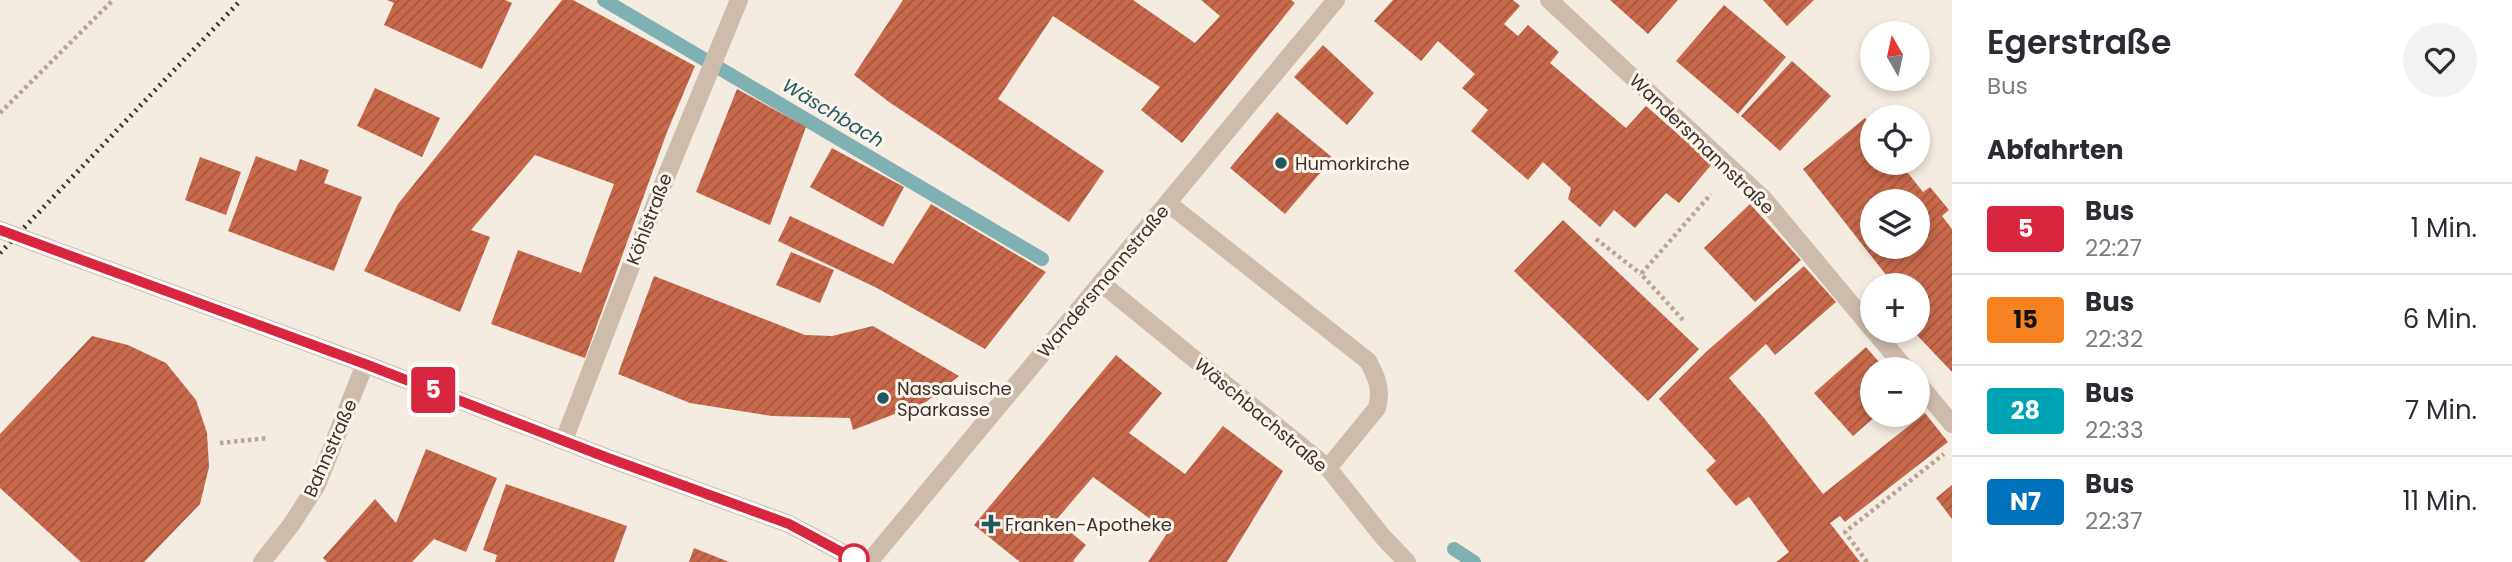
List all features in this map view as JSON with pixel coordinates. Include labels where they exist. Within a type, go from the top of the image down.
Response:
[{"type":"street","name":"Köhlstraße","points":[[564,440],[659,194],[739,0]]},
{"type":"street","name":"Wandersmannstraße","points":[[869,562],[1336,0]]},
{"type":"street","name":"Wandersmannstraße","points":[[1549,0],[1763,198],[1860,314]]},
{"type":"street","points":[[1169,204],[1368,361],[1378,380],[1380,396],[1377,408],[1328,468]]},
{"type":"street","points":[[0,230],[789,524],[860,562]]},
{"type":"street","name":"Wäschbachstraße","points":[[1101,283],[1328,468],[1383,537],[1407,562]]},
{"type":"street","name":"Wandersmannstraße","points":[[1884,343],[1896,357]]},
{"type":"street","name":"Bahnstraße","points":[[262,562],[317,485],[365,364]]},
{"type":"street","points":[[1930,397],[1952,424]]},
{"type":"path","points":[[0,113],[113,0]]},
{"type":"path","points":[[1641,275],[1732,169]]},
{"type":"path","points":[[1597,239],[1641,275],[1684,320]]},
{"type":"path","points":[[220,443],[268,438]]},
{"type":"path","points":[[1867,562],[1845,533],[1952,447]]},
{"type":"building","points":[[387,0],[505,0],[512,3],[482,69],[384,25],[394,3]]},
{"type":"building","points":[[562,0],[573,0],[695,66],[667,132],[585,358],[491,324],[518,250],[581,273],[614,184],[535,155],[471,230],[490,237],[460,312],[364,271],[398,204]]},
{"type":"building","points":[[903,0],[1133,0],[1195,43],[1220,16],[1201,0],[1291,0],[1295,3],[1182,143],[1141,110],[1160,87],[1053,16],[998,99],[1104,171],[1069,222],[889,102],[854,75]]},
{"type":"building","points":[[1393,0],[1513,0],[1520,6],[1504,24],[1518,36],[1528,25],[1559,52],[1550,63],[1626,128],[1646,106],[1712,164],[1679,203],[1666,193],[1635,228],[1614,210],[1600,227],[1568,199],[1571,188],[1543,162],[1528,180],[1471,131],[1488,110],[1462,88],[1475,74],[1438,41],[1421,61],[1374,21]]},
{"type":"building","points":[[1610,0],[1678,0],[1648,34]]},
{"type":"building","points":[[1763,0],[1814,0],[1787,26]]},
{"type":"building","points":[[1724,5],[1786,57],[1738,114],[1676,61]]},
{"type":"building","points":[[1323,45],[1374,93],[1347,125],[1294,77]]},
{"type":"building","points":[[1792,61],[1831,96],[1780,151],[1741,116]]},
{"type":"building","points":[[375,88],[440,118],[422,157],[357,126]]},
{"type":"building","points":[[737,89],[806,127],[770,225],[696,192]]},
{"type":"building","name":"Humorkirche","points":[[1277,112],[1333,158],[1285,214],[1230,168]]},
{"type":"building","points":[[1860,122],[1860,175],[1910,175],[1921,189],[1860,189],[1860,242],[1803,169]]},
{"type":"building","points":[[832,148],[904,187],[883,227],[810,187]]},
{"type":"building","points":[[256,156],[296,171],[300,159],[329,170],[324,183],[362,197],[334,271],[228,231]]},
{"type":"building","points":[[200,157],[241,172],[226,215],[185,200]]},
{"type":"building","points":[[1930,187],[1949,210],[1942,216],[1952,229],[1952,372],[1924,343],[1930,343],[1930,273],[1885,273],[1874,259],[1930,259],[1930,189],[1927,189]]},
{"type":"building","points":[[931,204],[1046,272],[985,349],[877,288],[778,241],[790,216],[893,264]]},
{"type":"building","points":[[1750,204],[1801,260],[1755,302],[1704,248]]},
{"type":"building","points":[[1563,220],[1699,349],[1648,401],[1514,271]]},
{"type":"building","points":[[791,252],[834,270],[820,303],[776,285]]},
{"type":"building","points":[[1804,266],[1836,302],[1775,355],[1766,344],[1729,378],[1823,494],[1907,427],[1930,427],[1930,419],[1948,442],[1845,522],[1840,516],[1830,523],[1860,562],[1776,562],[1789,552],[1749,497],[1736,506],[1706,470],[1716,461],[1659,399],[1706,352]]},
{"type":"building","points":[[654,276],[805,335],[832,336],[873,326],[959,376],[926,402],[853,430],[850,418],[772,416],[690,403],[618,374]]},
{"type":"building","points":[[92,336],[128,345],[166,363],[196,400],[207,433],[209,467],[200,504],[144,562],[81,562],[0,488],[0,434]]},
{"type":"building","points":[[1866,347],[1875,357],[1860,357],[1860,427],[1863,427],[1853,436],[1814,393]]},
{"type":"building","points":[[1116,355],[1162,393],[1129,433],[1185,474],[1223,426],[1283,471],[1227,562],[1148,562],[1168,532],[1093,477],[1056,520],[1086,545],[1073,561],[1075,562],[1020,562],[974,525]]},
{"type":"building","points":[[426,449],[497,478],[466,552],[434,539],[412,562],[327,562],[323,558],[375,499],[396,523]]},
{"type":"building","points":[[506,484],[627,526],[614,562],[495,562],[497,555],[483,550]]},
{"type":"building","points":[[1952,485],[1952,519],[1936,498]]},
{"type":"building","points":[[694,548],[729,562],[689,562]]},
{"type":"waterway","name":"Wäschbach","points":[[604,0],[1042,259]]},
{"type":"waterway","name":"Wäschbach","points":[[1454,549],[1474,562]]},
{"type":"railway","points":[[0,253],[241,0]]},
{"type":"bus line","name":"5","points":[[0,230],[789,524],[860,562]]},
{"type":"place","name":"Humorkirche","points":[[1281,163]]},
{"type":"place","name":"Nassauische Sparkasse","points":[[883,398]]},
{"type":"place","name":"Franken-Apotheke","points":[[991,524]]}]
